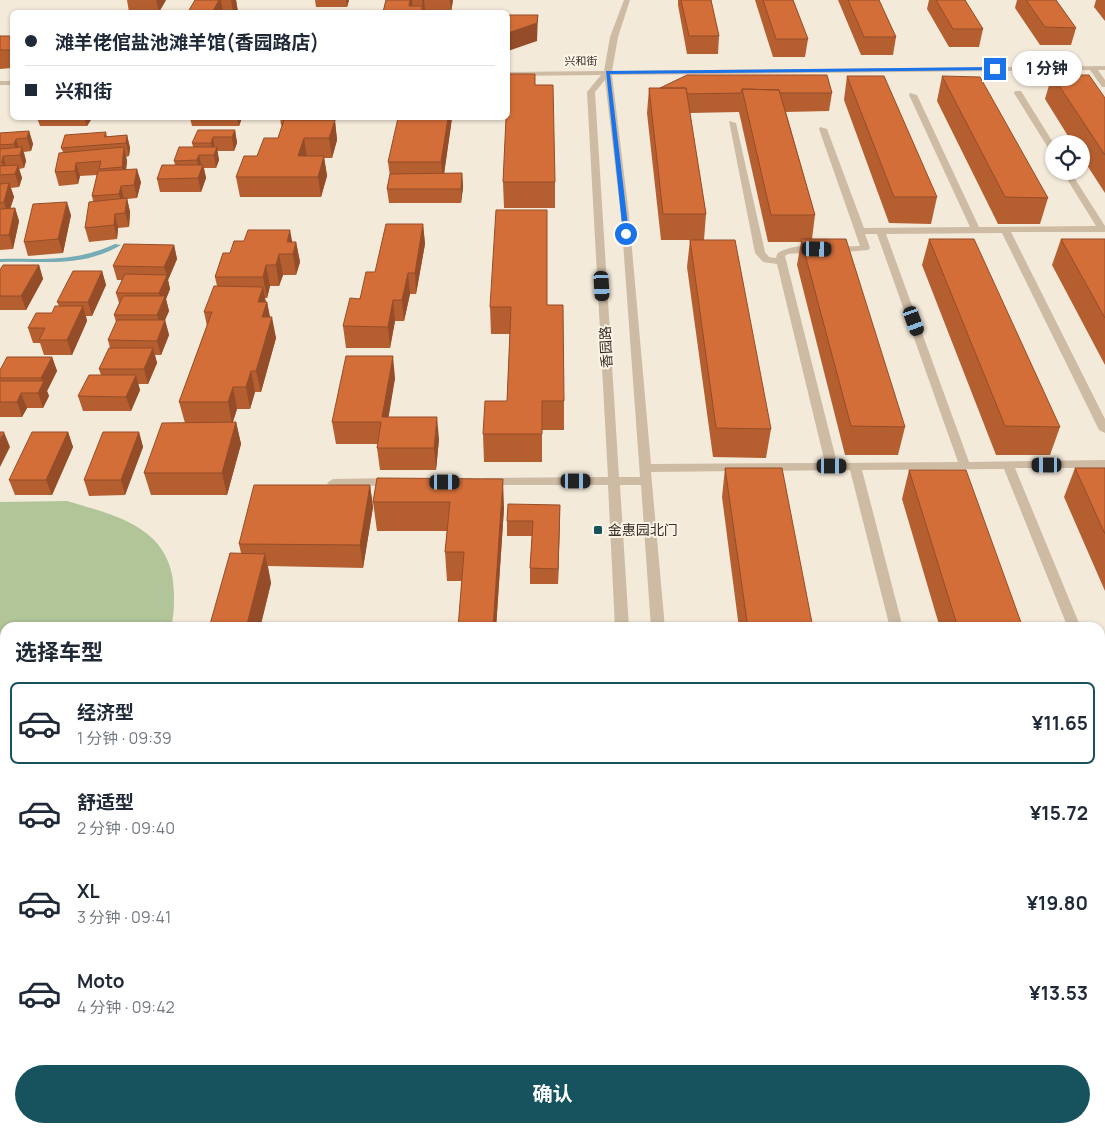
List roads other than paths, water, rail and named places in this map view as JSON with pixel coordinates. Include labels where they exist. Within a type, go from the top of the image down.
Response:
[{"type":"street","name":"香园路","points":[[627,0],[614,37],[608,72],[625,215],[658,622]]},
{"type":"street","points":[[1092,68],[1105,85]]},
{"type":"street","name":"兴和街","points":[[510,74],[1105,68]]},
{"type":"street","name":"香园路","points":[[608,72],[591,92],[622,622]]},
{"type":"street","points":[[1018,93],[1045,136]]},
{"type":"street","points":[[913,95],[976,230]]},
{"type":"street","points":[[732,123],[760,253],[766,260],[781,261]]},
{"type":"street","points":[[823,129],[865,248],[785,251],[780,256],[832,466]]},
{"type":"street","points":[[1072,180],[1103,229]]},
{"type":"street","points":[[860,231],[1103,229]]},
{"type":"street","points":[[1006,230],[1105,430]]},
{"type":"street","points":[[881,231],[965,466]]},
{"type":"street","points":[[645,468],[1105,464]]},
{"type":"street","points":[[1008,465],[1073,622]]},
{"type":"street","points":[[855,466],[896,622]]},
{"type":"street","points":[[478,482],[646,480]]},
{"type":"street","points":[[333,483],[401,482]]},
{"type":"water","points":[[115,244],[121,245],[91,258],[62,262],[0,262],[0,259],[71,257],[100,250]]},
{"type":"place","name":"金惠园北门","points":[[598,530]]}]
